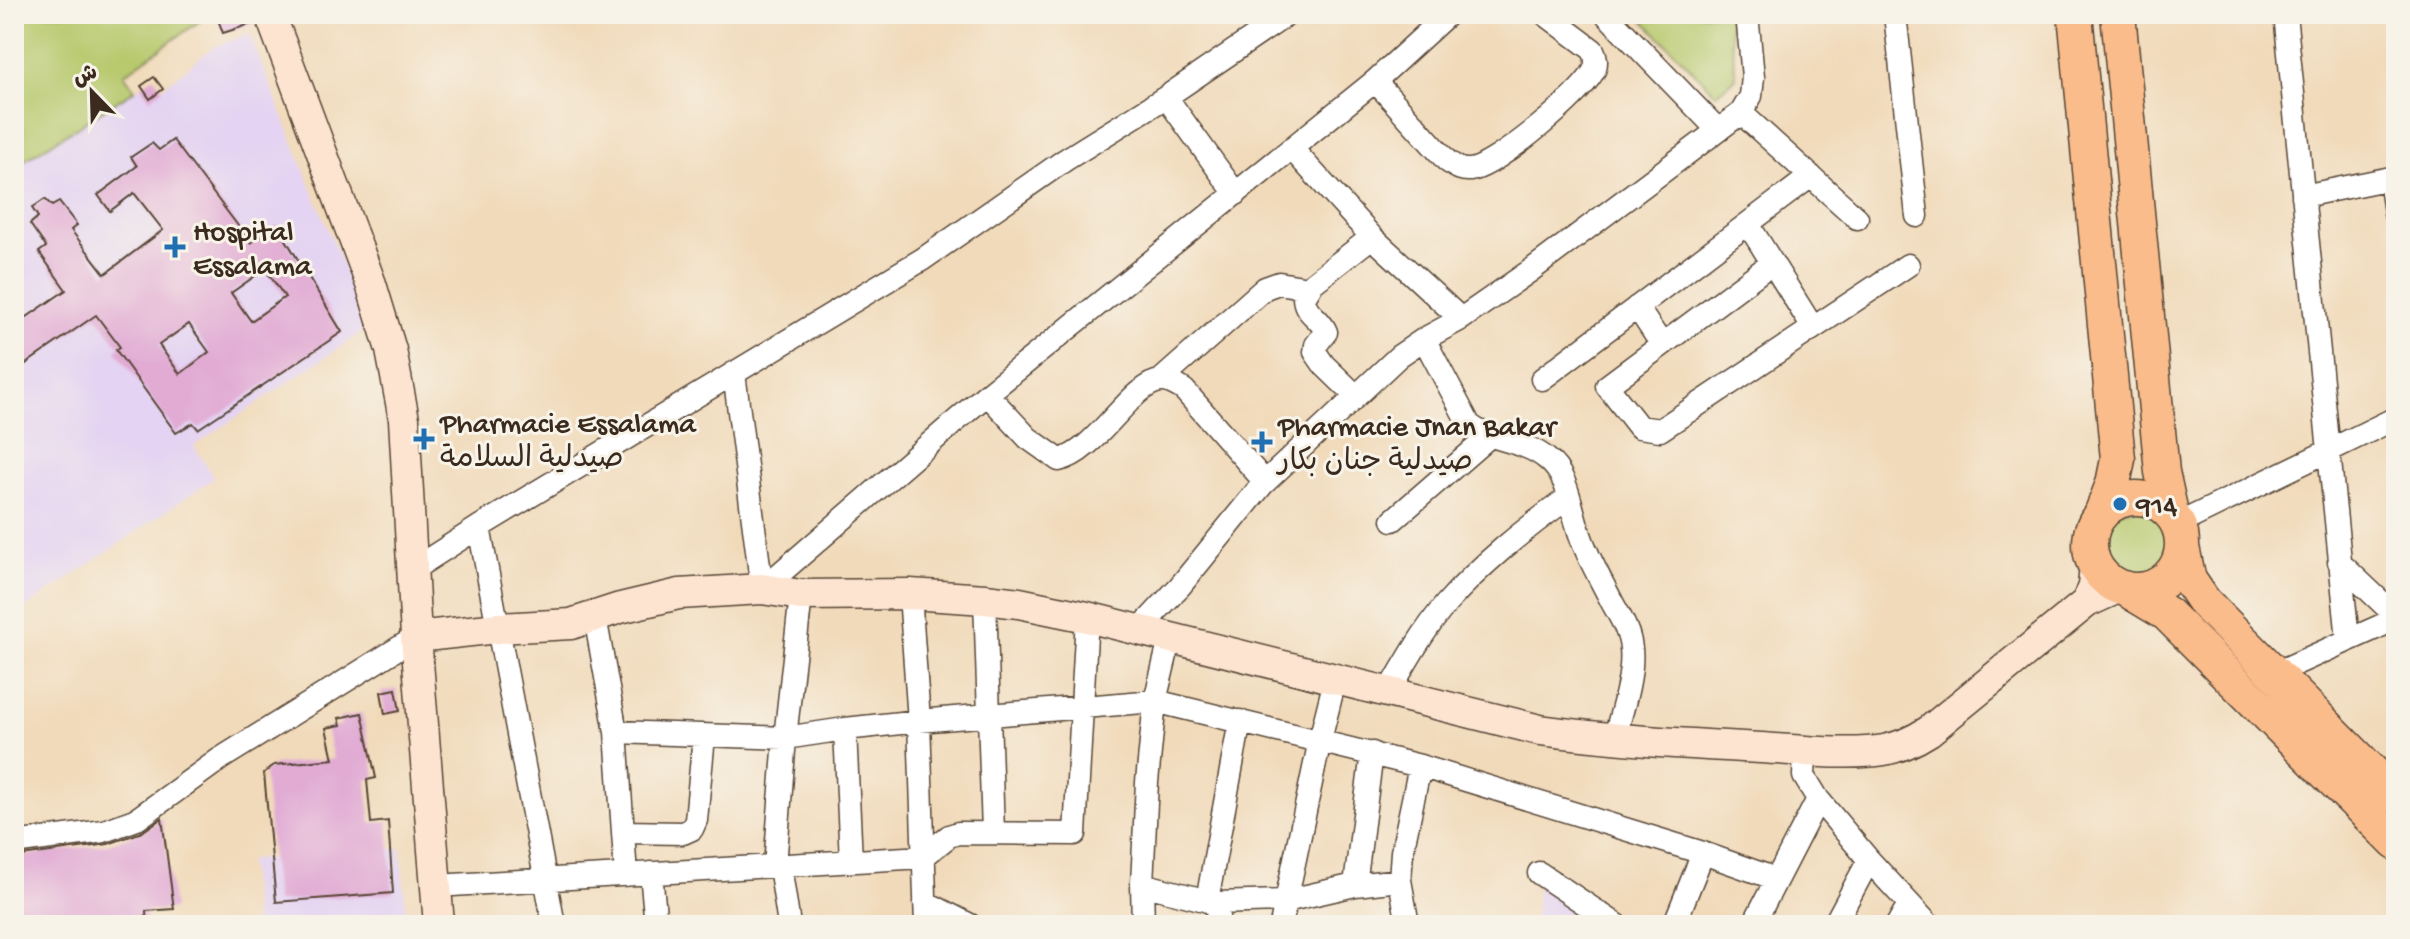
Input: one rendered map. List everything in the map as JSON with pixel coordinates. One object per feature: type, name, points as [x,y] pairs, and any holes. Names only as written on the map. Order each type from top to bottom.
[{"type":"main road","points":[[2075,14],[2118,459],[2113,484],[2091,532],[2091,556],[2113,580],[2167,614],[2396,843]]},
{"type":"main road","points":[[2118,14],[2162,472],[2189,580],[2204,602],[2396,796]]},
{"type":"main road","points":[[2102,512],[2115,502],[2144,498],[2159,503],[2177,528],[2179,560],[2162,581],[2150,587],[2113,580]]},
{"type":"street","points":[[270,14],[371,284],[391,350],[404,419],[416,637],[439,925]]},
{"type":"street","points":[[412,570],[923,259],[1065,160],[1166,97],[1288,14]]},
{"type":"street","points":[[762,589],[987,394],[1375,81],[1448,14]]},
{"type":"street","points":[[1375,81],[1447,161],[1457,168],[1468,170],[1491,163],[1535,130],[1574,94],[1595,69],[1596,55],[1593,50],[1545,14]]},
{"type":"street","points":[[1606,14],[1718,130]]},
{"type":"street","points":[[1138,631],[1180,586],[1265,482],[1399,356],[1461,319],[1543,262],[1741,113],[1751,96],[1753,77],[1747,14]]},
{"type":"street","points":[[1895,14],[1917,216]]},
{"type":"street","points":[[2285,14],[2348,640]]},
{"type":"street","points":[[1166,97],[1236,194]]},
{"type":"street","points":[[1741,113],[1857,218]]},
{"type":"street","points":[[1292,149],[1372,237],[1461,319]]},
{"type":"street","points":[[1542,379],[1811,176]]},
{"type":"street","points":[[2303,196],[2393,179],[2396,218]]},
{"type":"street","points":[[1748,224],[1813,328]]},
{"type":"street","points":[[1356,396],[1315,352],[1316,345],[1326,332],[1305,306],[1304,298],[1308,288],[1372,237]]},
{"type":"street","points":[[1772,263],[1607,386],[1639,427],[1660,430],[1908,265]]},
{"type":"street","points":[[987,394],[1028,438],[1050,456],[1059,460],[1073,456],[1139,393],[1160,381],[1265,288],[1279,283],[1308,288]]},
{"type":"street","points":[[1637,307],[1662,345]]},
{"type":"street","points":[[1424,339],[1465,419],[1475,429],[1527,446],[1556,467],[1594,568],[1631,644],[1632,661],[1614,740]]},
{"type":"street","points":[[734,373],[762,589]]},
{"type":"street","points":[[1160,381],[1184,390],[1265,482]]},
{"type":"street","points":[[2177,528],[2396,418]]},
{"type":"street","points":[[1393,520],[1491,435]]},
{"type":"street","points":[[1388,693],[1445,605],[1490,559],[1569,497]]},
{"type":"street","points":[[479,527],[554,925]]},
{"type":"street","points":[[2273,674],[2396,618],[2339,562]]},
{"type":"street","points":[[14,843],[104,831],[137,819],[220,759],[416,637],[571,624],[679,594],[762,589],[801,595],[910,594],[1019,603],[1087,617],[1540,730],[1614,740],[1805,751],[1883,750],[1909,744],[2087,602],[2093,586],[2113,580]]},
{"type":"street","points":[[910,594],[919,721],[926,914],[970,925]]},
{"type":"street","points":[[789,925],[778,866],[785,738],[801,595]]},
{"type":"street","points":[[985,599],[993,832]]},
{"type":"street","points":[[595,617],[616,732],[626,875]]},
{"type":"street","points":[[436,886],[923,857],[949,836],[958,833],[1075,834],[1087,617]]},
{"type":"street","points":[[1143,925],[1147,782],[1155,701],[1170,639]]},
{"type":"street","points":[[1281,925],[1335,680]]},
{"type":"street","points":[[616,732],[785,738],[919,721],[1155,701],[1420,766],[1703,853],[1776,879]]},
{"type":"street","points":[[1214,910],[1240,721]]},
{"type":"street","points":[[845,729],[851,861]]},
{"type":"street","points":[[623,832],[683,833],[692,829],[696,820],[704,736]]},
{"type":"street","points":[[1805,751],[1804,776],[1818,799],[1929,925]]},
{"type":"street","points":[[1355,885],[1372,753]]},
{"type":"street","points":[[1408,925],[1400,880],[1402,852],[1420,766]]},
{"type":"street","points":[[1753,925],[1818,799]]},
{"type":"street","points":[[1674,925],[1703,853]]},
{"type":"street","points":[[1834,925],[1869,860]]},
{"type":"street","points":[[651,873],[656,925]]},
{"type":"street","points":[[1539,873],[1617,925]]},
{"type":"street","points":[[1142,884],[1214,910],[1285,901],[1355,885],[1400,880]]},
{"type":"street","points":[[1897,925],[1909,904]]},
{"type":"shaded area","name":"Hospital Essalama","points":[[249,33],[368,328],[194,446],[214,478],[14,616],[14,167],[141,86],[150,98],[212,48]]},
{"type":"shaded area","points":[[401,848],[407,925],[255,925],[249,860]]},
{"type":"shaded area","points":[[1538,883],[1602,925],[1534,925]]},
{"type":"green space","points":[[14,14],[210,14],[124,74],[135,90],[14,167]]},
{"type":"green space","points":[[1637,14],[1728,14],[1736,78],[1716,94]]},
{"type":"green space","points":[[2133,509],[2153,515],[2163,525],[2169,545],[2163,565],[2153,575],[2133,581],[2113,575],[2103,565],[2097,545],[2103,525],[2113,515]]},
{"type":"building","points":[[216,14],[252,14],[254,23],[223,33]]},
{"type":"building","points":[[154,77],[163,89],[150,99],[141,86]]},
{"type":"building","points":[[173,140],[251,243],[277,225],[342,332],[198,429],[193,423],[176,433],[116,350],[120,347],[96,315],[14,372],[14,326],[66,290],[39,252],[46,247],[30,224],[38,217],[32,208],[45,199],[52,206],[59,202],[77,225],[71,230],[105,274],[163,230],[134,193],[110,211],[98,195],[137,166],[131,157],[152,143],[159,150]],"holes":[[[265,269],[285,297],[251,321],[231,293]],[[189,324],[209,352],[180,374],[159,345]]]},
{"type":"building","points":[[396,689],[400,711],[385,714],[381,692]]},
{"type":"building","points":[[362,713],[376,778],[367,780],[371,823],[388,821],[393,893],[276,902],[264,773],[274,765],[333,759],[326,728],[341,725],[339,718]]},
{"type":"building","points":[[162,818],[174,909],[146,911],[147,925],[14,925],[18,907],[14,857],[108,844],[142,832]]},
{"type":"place","name":"Hospital Essalama","points":[[175,247]]},
{"type":"place","name":"Pharmacie Essalama صيدلية السلامة","points":[[424,439]]},
{"type":"place","name":"Pharmacie Jnan Bakar صيدلية جنان بكار","points":[[1262,442]]},
{"type":"place","name":"914","points":[[2120,504]]}]
